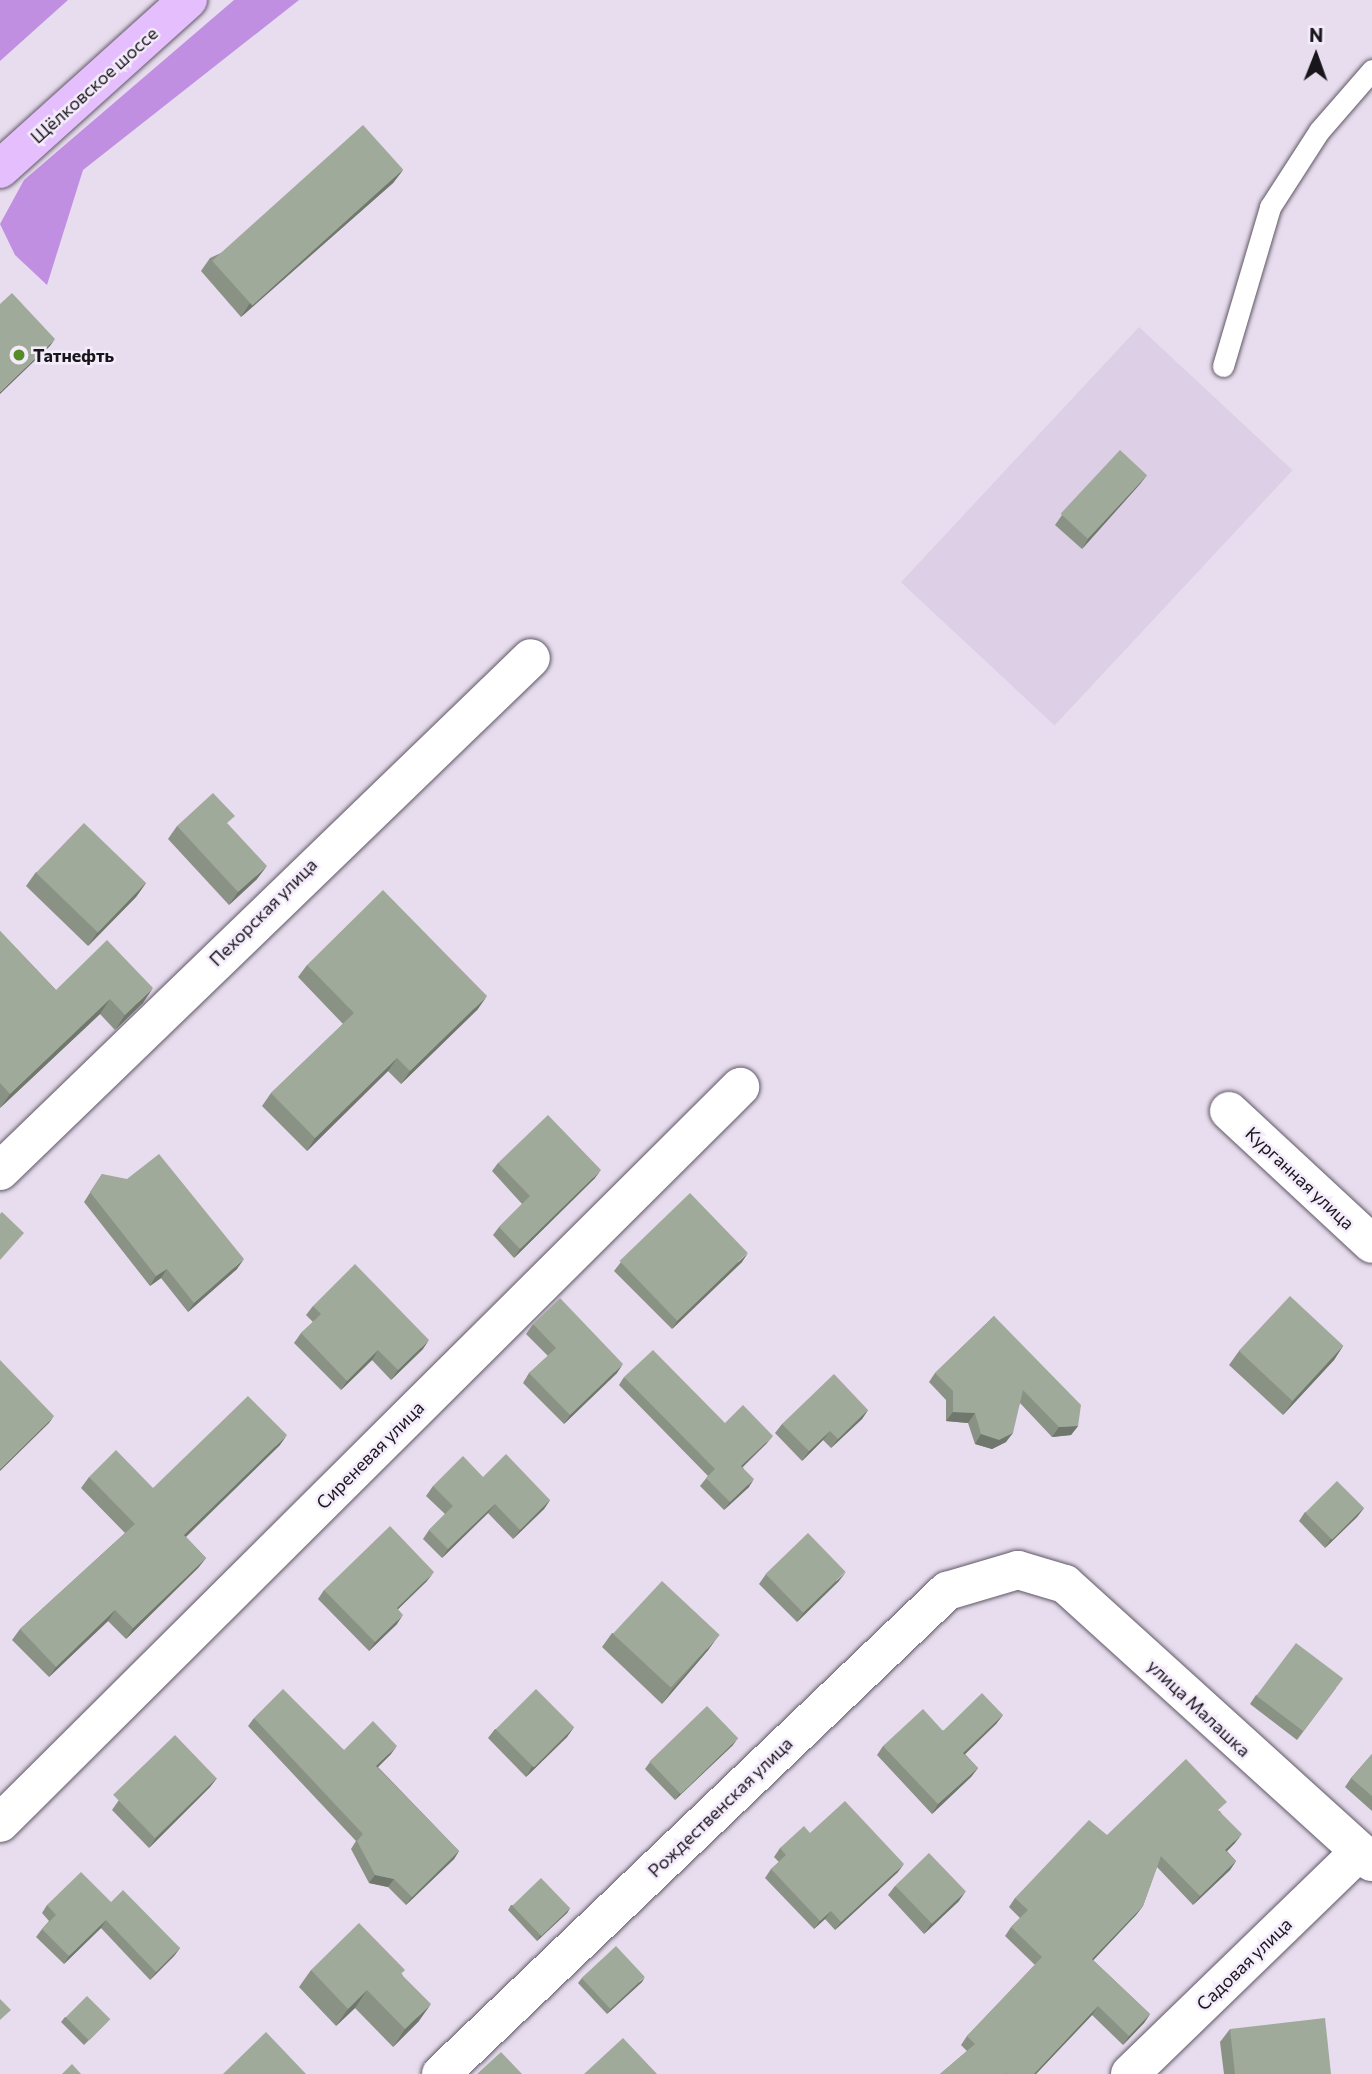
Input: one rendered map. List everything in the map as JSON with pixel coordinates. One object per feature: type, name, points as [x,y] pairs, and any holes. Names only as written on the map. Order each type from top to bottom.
[{"type":"main road","name":"Щёлковское шоссе","points":[[0,169],[188,0]]},
{"type":"street","name":"Пехорская улица","points":[[0,1171],[531,658]]},
{"type":"street","name":"Сиреневая улица","points":[[0,1823],[740,1087]]},
{"type":"street","name":"Курганная улица","points":[[1229,1111],[1372,1244]]},
{"type":"street","name":"улица Малашка","points":[[1018,1570],[1065,1584],[1365,1858]]},
{"type":"street","name":"Рождественская улица","points":[[441,2074],[947,1591],[1018,1570]]},
{"type":"street","name":"Садовая улица","points":[[1135,2072],[1365,1858]]},
{"type":"lane","points":[[1223,366],[1270,207],[1319,131],[1372,71]]},
{"type":"shaded area","points":[[0,0],[68,0],[0,61]]},
{"type":"shaded area","points":[[234,0],[299,0],[83,170],[47,285],[15,255],[0,224],[24,180]]},
{"type":"shaded area","points":[[1139,327],[1293,470],[1055,725],[901,582]]},
{"type":"building","points":[[363,125],[403,170],[252,305],[212,261]]},
{"type":"building","points":[[12,293],[55,339],[0,392],[0,304]]},
{"type":"building","points":[[1120,450],[1147,475],[1088,539],[1061,514]]},
{"type":"building","points":[[213,793],[235,816],[227,823],[267,866],[238,892],[177,826]]},
{"type":"building","points":[[84,823],[146,883],[98,932],[36,873]]},
{"type":"building","points":[[383,890],[487,996],[410,1071],[397,1058],[315,1138],[271,1093],[354,1013],[307,965]]},
{"type":"building","points":[[0,931],[56,990],[107,940],[153,988],[125,1015],[110,999],[10,1094],[0,1083]]},
{"type":"building","points":[[548,1115],[601,1170],[520,1249],[499,1227],[530,1196],[498,1163]]},
{"type":"building","points":[[159,1154],[244,1259],[194,1303],[167,1269],[156,1276],[90,1192],[102,1174],[127,1179]]},
{"type":"building","points":[[690,1193],[748,1253],[677,1321],[620,1261]]},
{"type":"building","points":[[2,1212],[24,1233],[0,1260],[0,1214]]},
{"type":"building","points":[[355,1264],[429,1340],[398,1370],[378,1350],[347,1381],[301,1333],[321,1314],[313,1306]]},
{"type":"building","points":[[1290,1296],[1343,1346],[1292,1401],[1239,1351]]},
{"type":"building","points":[[560,1298],[623,1364],[570,1415],[529,1373],[556,1348],[533,1324]]},
{"type":"building","points":[[994,1316],[1081,1405],[1078,1426],[1059,1427],[1023,1390],[1013,1433],[999,1440],[981,1434],[975,1413],[953,1412],[953,1391],[935,1373]]},
{"type":"building","points":[[653,1350],[725,1423],[743,1405],[773,1436],[741,1466],[754,1479],[730,1502],[706,1478],[715,1469],[624,1377]]},
{"type":"building","points":[[0,1360],[54,1416],[0,1469]]},
{"type":"building","points":[[834,1374],[868,1410],[838,1439],[830,1431],[809,1451],[782,1424]]},
{"type":"building","points":[[248,1396],[287,1435],[184,1535],[206,1558],[133,1628],[115,1610],[56,1667],[20,1629],[135,1524],[89,1477],[116,1450],[153,1488]]},
{"type":"building","points":[[506,1454],[550,1500],[520,1530],[495,1504],[448,1549],[429,1530],[453,1506],[433,1486],[463,1456],[483,1477]]},
{"type":"building","points":[[1337,1481],[1364,1508],[1332,1540],[1305,1513]]},
{"type":"building","points":[[390,1526],[434,1572],[397,1608],[403,1615],[375,1642],[324,1590]]},
{"type":"building","points":[[808,1533],[846,1572],[803,1613],[766,1574]]},
{"type":"building","points":[[662,1581],[720,1635],[671,1688],[613,1634]]},
{"type":"building","points":[[1296,1643],[1343,1679],[1303,1731],[1256,1696]]},
{"type":"building","points":[[283,1689],[344,1750],[373,1721],[397,1746],[376,1766],[459,1851],[412,1897],[394,1879],[375,1875],[357,1841],[363,1834],[254,1718]]},
{"type":"building","points":[[536,1689],[574,1727],[534,1767],[496,1729]]},
{"type":"building","points":[[982,1693],[1003,1715],[963,1753],[978,1768],[938,1804],[883,1746],[923,1709],[943,1731]]},
{"type":"building","points":[[707,1706],[738,1738],[681,1794],[649,1762]]},
{"type":"building","points":[[175,1735],[217,1778],[155,1838],[113,1795]]},
{"type":"building","points":[[1372,1754],[1372,1796],[1351,1778]]},
{"type":"building","points":[[1186,1759],[1227,1802],[1218,1810],[1242,1834],[1225,1850],[1236,1861],[1200,1896],[1161,1856],[1143,1906],[1092,1959],[1150,2014],[1129,2036],[1098,2006],[1034,2074],[940,2074],[975,2044],[967,2036],[1042,1957],[1011,1927],[1028,1910],[1015,1898],[1089,1820],[1107,1835]]},
{"type":"building","points":[[845,1801],[904,1864],[841,1922],[831,1911],[820,1921],[771,1869],[786,1855],[780,1848],[804,1826],[810,1833]]},
{"type":"building","points":[[929,1853],[966,1891],[932,1924],[895,1886]]},
{"type":"building","points":[[81,1872],[111,1902],[123,1890],[180,1948],[156,1972],[106,1920],[69,1956],[42,1929],[56,1915],[47,1905]]},
{"type":"building","points":[[541,1878],[570,1908],[541,1936],[512,1906]]},
{"type":"building","points":[[359,1923],[405,1970],[401,1974],[431,2004],[405,2029],[367,1990],[348,2009],[311,1970]]},
{"type":"building","points":[[616,1946],[645,1977],[610,2009],[582,1978]]},
{"type":"building","points":[[87,1996],[110,2019],[89,2041],[66,2017]]},
{"type":"building","points":[[0,1999],[11,2010],[0,2020]]},
{"type":"building","points":[[1325,2018],[1331,2074],[1235,2074],[1230,2029]]},
{"type":"building","points":[[266,2032],[306,2074],[223,2074]]},
{"type":"building","points":[[623,2038],[657,2074],[584,2074]]},
{"type":"building","points":[[501,2052],[522,2074],[477,2074]]},
{"type":"building","points":[[72,2064],[81,2074],[62,2074]]},
{"type":"place","name":"Татнефть","points":[[19,355]]}]
